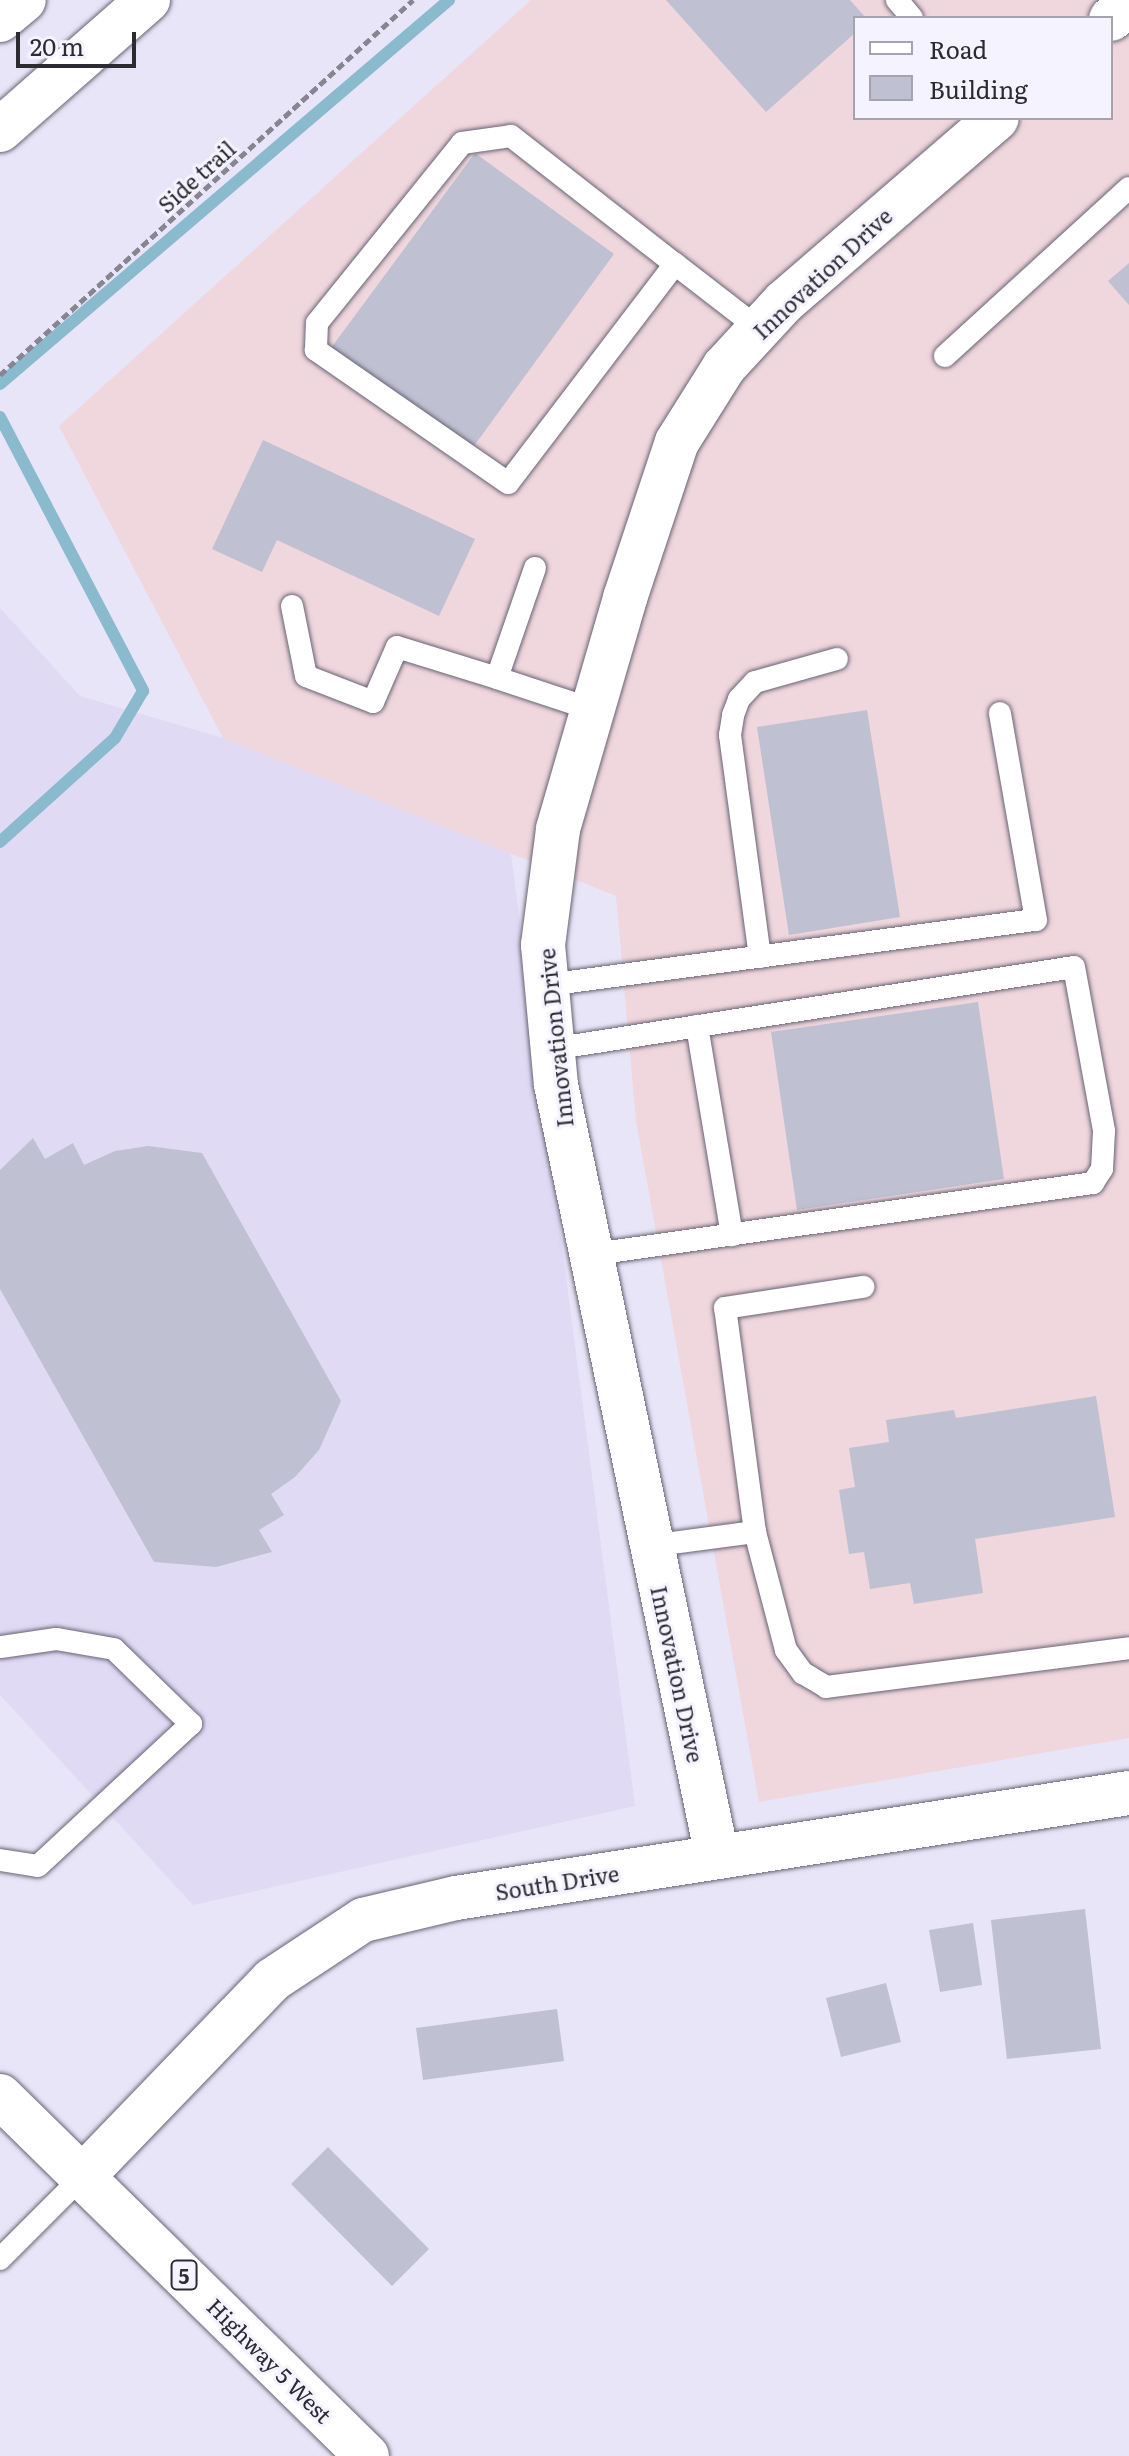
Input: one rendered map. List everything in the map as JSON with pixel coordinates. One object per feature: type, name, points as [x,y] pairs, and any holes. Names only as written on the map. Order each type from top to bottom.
[{"type":"main road","points":[[0,20],[24,0]]},
{"type":"main road","points":[[0,130],[148,0]]},
{"type":"main road","name":"Innovation Drive","points":[[717,1856],[588,1255],[552,1049],[543,945],[558,829],[677,442],[724,367],[759,329],[994,120]]},
{"type":"main road","name":"South Drive","points":[[84,2175],[272,1980],[363,1920],[456,1898],[1129,1793]]},
{"type":"main road","name":"Highway 5 West","points":[[0,2096],[84,2175],[367,2456]]},
{"type":"lane","points":[[897,0],[910,16]]},
{"type":"lane","points":[[675,264],[508,483],[316,350],[317,323],[462,143],[511,136],[759,329]]},
{"type":"lane","points":[[945,356],[1129,188]]},
{"type":"lane","points":[[497,678],[535,568]]},
{"type":"lane","points":[[292,606],[306,676],[373,702],[397,647],[594,710]]},
{"type":"lane","points":[[760,957],[730,735],[733,715],[739,699],[755,682],[837,659]]},
{"type":"lane","points":[[547,985],[1036,920],[1000,713]]},
{"type":"lane","points":[[552,1049],[1074,967],[1104,1131],[1102,1169],[1093,1183],[588,1255]]},
{"type":"lane","points":[[697,1026],[732,1235]]},
{"type":"lane","points":[[863,1287],[725,1308],[755,1532],[786,1650],[803,1673],[826,1687],[1129,1648]]},
{"type":"lane","points":[[650,1546],[755,1532]]},
{"type":"lane","points":[[0,1647],[56,1639],[114,1649],[191,1724],[38,1866],[0,1860]]},
{"type":"lane","points":[[0,2259],[84,2175]]},
{"type":"path","name":"Side trail","points":[[0,375],[413,0]]},
{"type":"shaded area","points":[[531,0],[1129,0],[1129,1738],[759,1802],[636,1121],[616,896],[223,738],[59,426]]},
{"type":"shaded area","points":[[0,608],[80,696],[223,738],[511,854],[635,1806],[193,1905],[0,1695]]},
{"type":"building","points":[[666,0],[850,0],[864,16],[853,16],[853,35],[766,112]]},
{"type":"building","points":[[475,153],[614,254],[471,450],[331,348]]},
{"type":"building","points":[[1129,263],[1129,305],[1108,281]]},
{"type":"building","points":[[263,440],[475,539],[439,616],[277,540],[262,572],[212,549]]},
{"type":"building","points":[[867,710],[900,917],[789,935],[757,727]]},
{"type":"building","points":[[978,1002],[1004,1179],[797,1210],[771,1032]]},
{"type":"building","points":[[33,1138],[45,1159],[73,1143],[84,1165],[115,1151],[148,1146],[202,1153],[341,1401],[319,1450],[295,1477],[271,1494],[284,1515],[259,1530],[272,1552],[216,1567],[154,1562],[0,1289],[0,1170]]},
{"type":"building","points":[[1096,1396],[1115,1517],[975,1539],[983,1593],[914,1604],[910,1583],[870,1589],[864,1552],[849,1554],[839,1490],[855,1487],[849,1448],[889,1442],[886,1420],[954,1410],[956,1418]]},
{"type":"building","points":[[1085,1909],[1101,2049],[1007,2059],[991,1920]]},
{"type":"building","points":[[973,1923],[982,1985],[940,1992],[929,1930]]},
{"type":"building","points":[[886,1983],[901,2042],[841,2057],[826,1998]]},
{"type":"building","points":[[557,2009],[564,2061],[423,2080],[416,2028]]},
{"type":"building","points":[[328,2147],[429,2249],[392,2286],[291,2184]]},
{"type":"waterway","points":[[0,384],[449,0]]},
{"type":"waterway","points":[[0,417],[143,691],[115,738],[0,842]]}]
